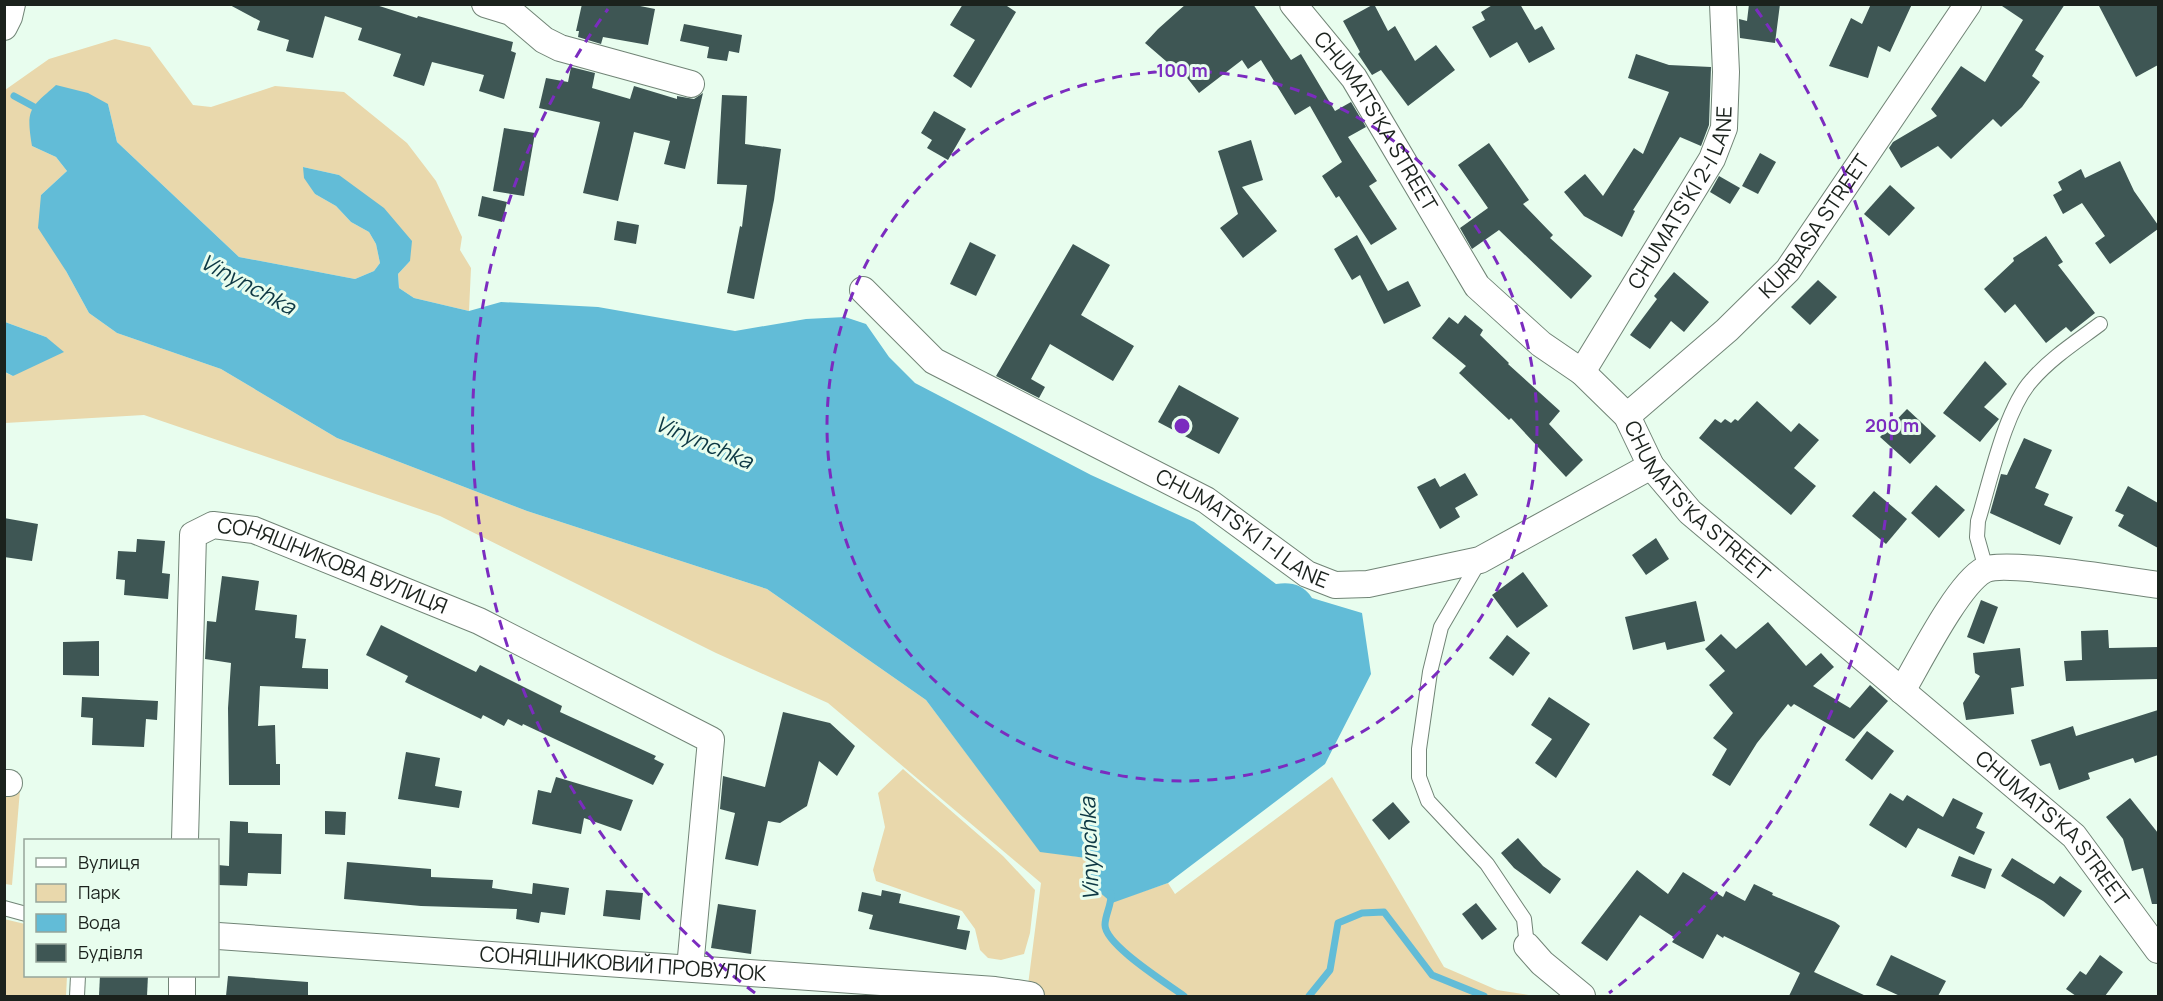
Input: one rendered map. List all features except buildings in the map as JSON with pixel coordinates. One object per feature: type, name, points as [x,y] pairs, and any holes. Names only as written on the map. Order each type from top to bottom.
[{"type":"street","points":[[4,27],[12,4]]},
{"type":"street","points":[[485,4],[511,12],[544,40],[560,48],[691,84]]},
{"type":"street","name":"CHUMATS'KA STREET","points":[[1293,4],[1354,78],[1477,286],[1541,344],[1582,372],[1627,416],[1651,466],[1690,512],[2074,836],[2158,950]]},
{"type":"street","name":"CHUMATS'KI 2-I LANE","points":[[1582,372],[1712,159],[1724,128],[1726,72],[1723,4]]},
{"type":"street","name":"KURBASA STREET","points":[[1627,416],[1727,330],[1788,270],[1968,4]]},
{"type":"street","name":"CHUMATS'KI 1-I LANE","points":[[862,290],[934,361],[1206,500],[1307,574],[1335,585],[1368,584],[1480,560],[1651,466]]},
{"type":"street","name":"СОНЯШНИКОВА ВУЛИЦЯ","points":[[185,839],[193,535],[213,525],[254,530],[479,621],[711,740],[690,969]]},
{"type":"street","points":[[1902,691],[1963,588],[1986,569],[2015,566],[2158,585]]},
{"type":"street","name":"СОНЯШНИКОВИЙ ПРОВУЛОК","points":[[219,936],[995,990],[1031,996]]},
{"type":"street","points":[[1527,946],[1542,963],[1582,996]]},
{"type":"street","points":[[182,977],[182,996]]},
{"type":"lane","points":[[1986,569],[1977,537],[1978,521],[2006,429],[2019,397],[2031,380],[2057,356],[2100,324]]},
{"type":"lane","points":[[1480,560],[1441,627],[1430,672],[1419,749],[1419,777],[1428,801],[1487,864],[1524,919],[1527,946]]},
{"type":"lane","points":[[4,908],[24,913]]},
{"type":"lane","points":[[77,996],[78,977]]},
{"type":"green space","points":[[115,39],[150,47],[193,105],[211,107],[275,86],[344,92],[407,143],[436,181],[462,237],[460,250],[471,268],[469,311],[414,298],[399,288],[398,274],[410,261],[339,175],[303,167],[315,194],[336,206],[351,222],[369,232],[376,244],[380,263],[374,271],[355,279],[239,257],[117,142],[108,104],[32,146],[56,157],[67,171],[41,195],[66,271],[89,313],[117,333],[221,369],[337,438],[527,511],[767,589],[926,700],[1040,851],[1086,858],[1090,884],[1112,902],[1168,883],[1175,894],[1332,777],[1444,967],[1497,990],[1535,996],[1184,996],[1180,994],[1180,996],[1036,996],[1028,985],[1041,883],[828,703],[716,653],[440,516],[144,415],[5,423],[4,372],[13,376],[46,337],[5,322],[5,90],[49,59]]},
{"type":"green space","points":[[903,769],[1003,856],[1035,890],[1030,933],[1024,954],[1001,960],[988,958],[980,950],[975,929],[962,911],[876,881],[873,870],[885,827],[878,793]]},
{"type":"green space","points":[[4,789],[20,790],[12,885],[5,884]]},
{"type":"green space","points":[[4,919],[24,924],[24,977],[67,977],[66,996],[5,996]]},
{"type":"water","points":[[56,85],[88,93],[108,104],[117,142],[239,257],[355,279],[374,271],[380,263],[376,244],[369,232],[351,222],[336,206],[315,194],[304,178],[303,167],[339,175],[384,208],[412,241],[410,261],[398,274],[399,288],[414,298],[469,311],[501,302],[598,307],[735,331],[806,319],[845,317],[866,324],[889,357],[915,383],[1091,475],[1194,522],[1276,584],[1296,585],[1312,598],[1362,613],[1371,674],[1325,764],[1168,883],[1112,903],[1090,884],[1086,858],[1040,852],[926,700],[767,589],[527,511],[337,438],[221,369],[117,333],[89,313],[66,271],[38,228],[41,195],[67,171],[56,157],[32,146],[29,124],[35,105]]},
{"type":"water","points":[[5,322],[46,337],[64,352],[13,376],[5,372]]},
{"type":"waterway","name":"Vinynchka","points":[[14,96],[38,109]]},
{"type":"waterway","name":"Vinynchka","points":[[1111,893],[1105,925],[1115,943],[1152,974],[1184,996]]},
{"type":"waterway","name":"Vinynchka","points":[[1309,996],[1330,970],[1338,923],[1362,913],[1384,912],[1432,975],[1484,996]]}]
